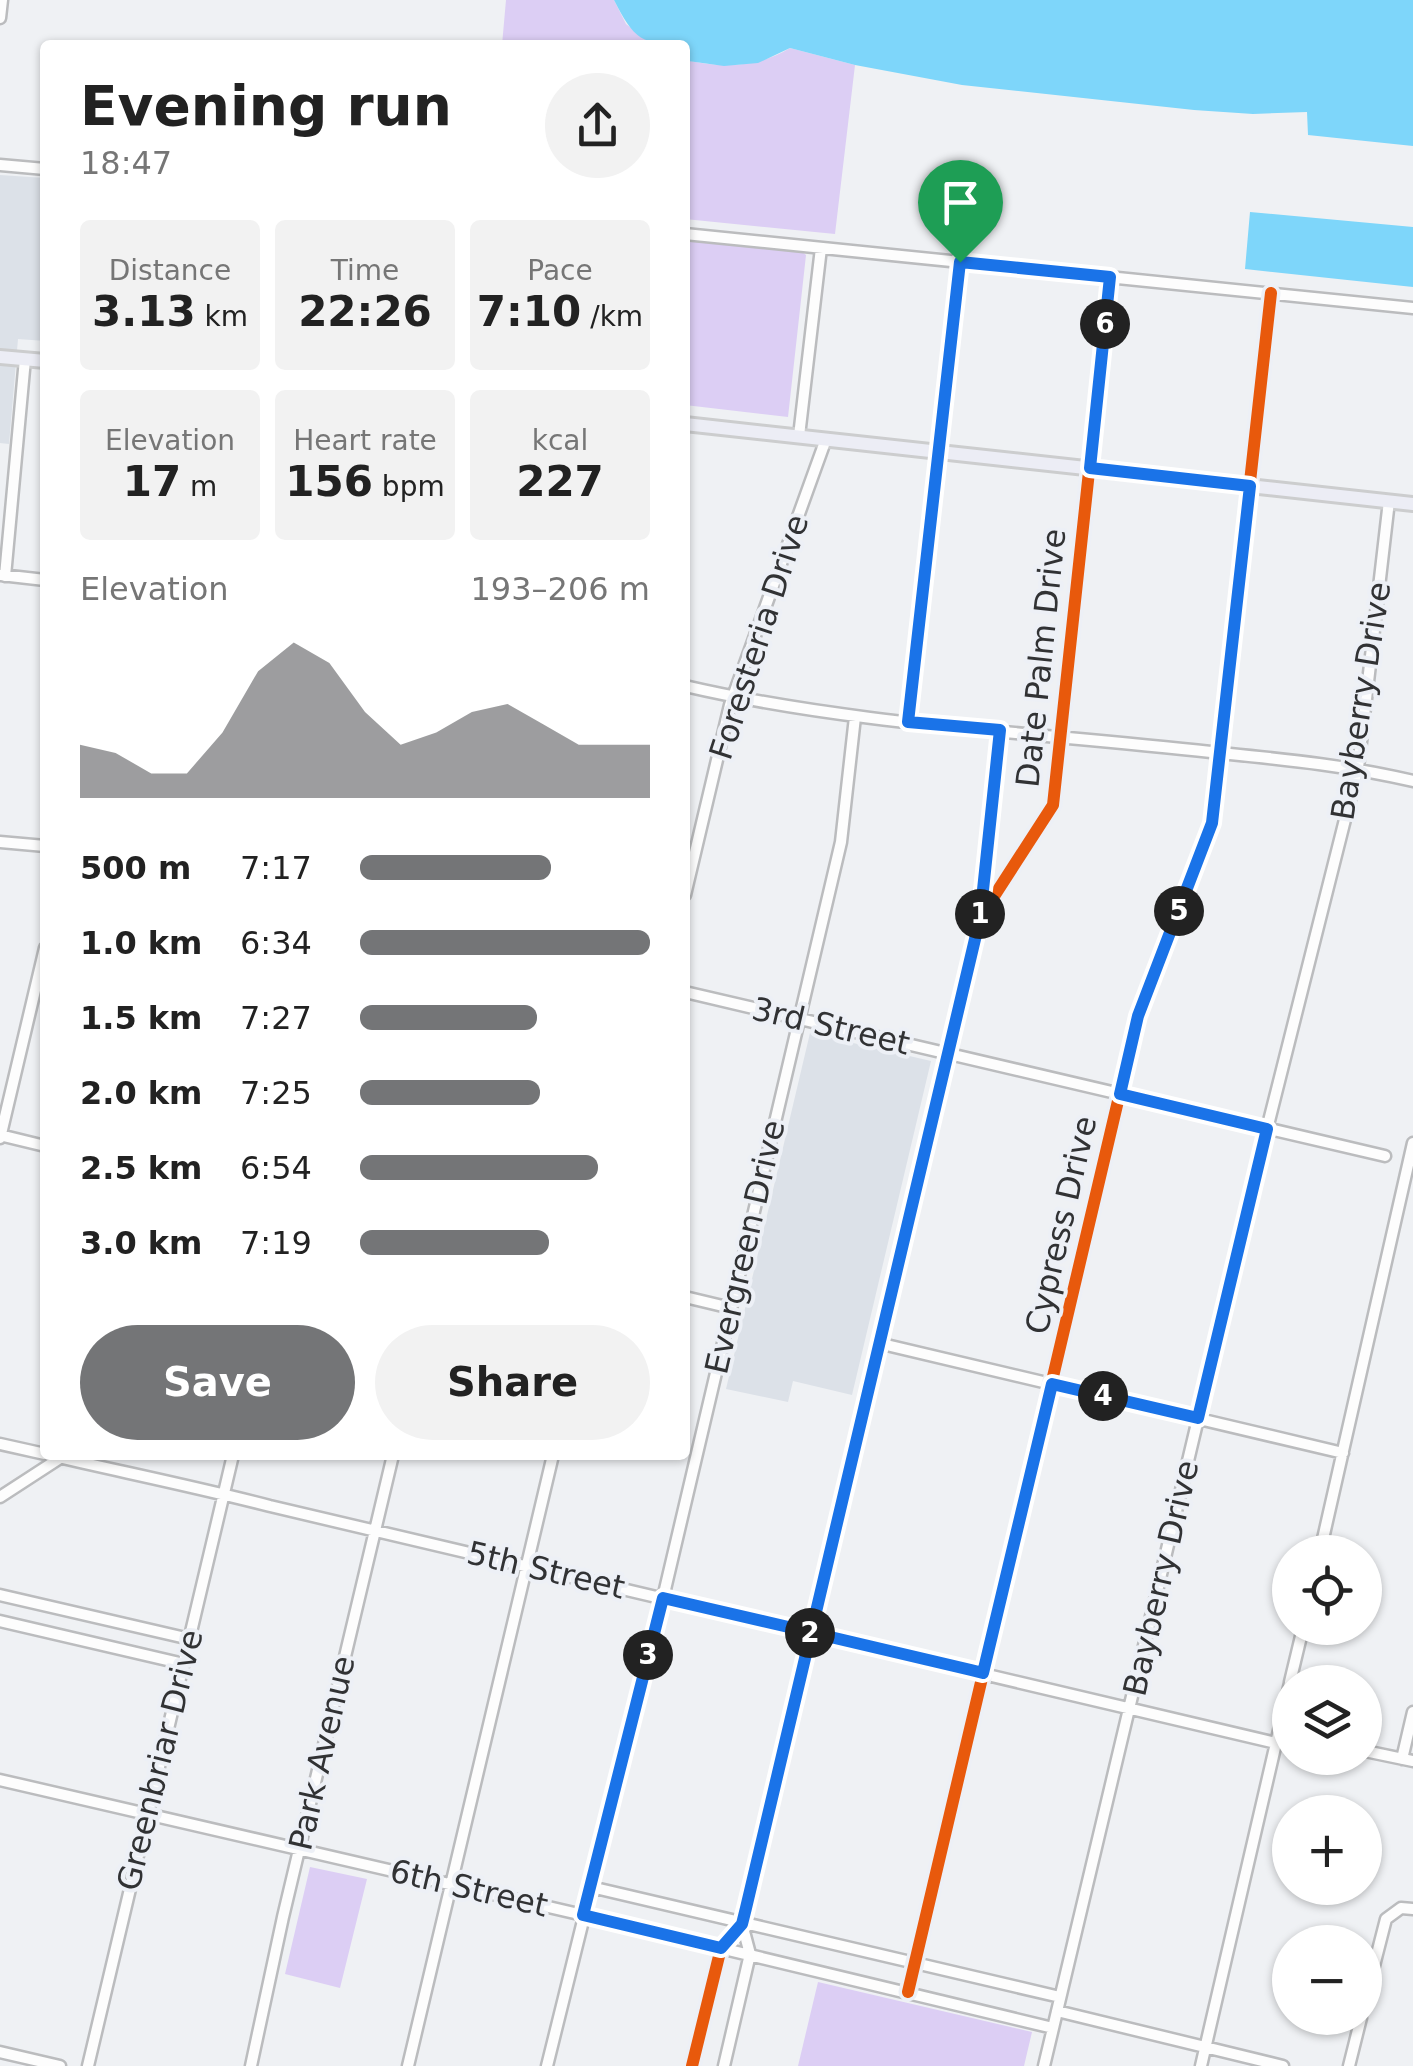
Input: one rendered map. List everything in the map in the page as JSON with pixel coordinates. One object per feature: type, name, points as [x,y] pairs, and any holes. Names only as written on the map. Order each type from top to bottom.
[{"type":"main road","points":[[0,357],[40,361]]},
{"type":"main road","points":[[690,425],[1413,504]]},
{"type":"street","points":[[0,18],[2,0]]},
{"type":"street","points":[[0,165],[40,169]]},
{"type":"street","points":[[690,235],[1413,308]]},
{"type":"street","points":[[799,436],[821,248]]},
{"type":"street","points":[[908,722],[960,262]]},
{"type":"street","name":"Date Palm Drive","points":[[980,918],[1053,805],[1110,277]]},
{"type":"street","name":"Cypress Drive","points":[[908,1992],[1138,1016],[1212,823],[1270,293]]},
{"type":"street","points":[[24,359],[2,576],[40,580]]},
{"type":"street","name":"Foresteria Drive","points":[[690,874],[733,697],[826,440]]},
{"type":"street","name":"Bayberry Drive","points":[[1044,2066],[1267,1129],[1358,768],[1389,501]]},
{"type":"street","points":[[690,687],[855,717],[1358,768],[1413,782]]},
{"type":"street","name":"Evergreen Drive","points":[[548,2066],[841,842],[855,717]]},
{"type":"street","name":"Date Palm Drive","points":[[724,2066],[750,1954],[742,1924],[980,918],[1000,730]]},
{"type":"street","points":[[0,842],[40,846]]},
{"type":"street","points":[[40,969],[0,1136],[40,1145]]},
{"type":"street","name":"3rd Street","points":[[690,993],[1386,1156]]},
{"type":"street","points":[[1324,1535],[1413,1142]]},
{"type":"street","points":[[690,1298],[731,1308]]},
{"type":"street","points":[[878,1343],[1343,1452]]},
{"type":"street","name":"5th Street","points":[[0,1444],[40,1453]]},
{"type":"street","points":[[0,1497],[46,1460]]},
{"type":"street","name":"5th Street","points":[[79,1460],[1130,1708],[1272,1734]]},
{"type":"street","name":"Greenbriar Drive","points":[[88,2066],[232,1460]]},
{"type":"street","name":"Park Avenue","points":[[248,2066],[392,1460]]},
{"type":"street","points":[[408,2066],[552,1460]]},
{"type":"street","points":[[0,1594],[190,1640]]},
{"type":"street","points":[[0,1621],[184,1664]]},
{"type":"street","points":[[1382,1754],[1408,1760],[1413,1712]]},
{"type":"street","points":[[1201,2066],[1272,1775]]},
{"type":"street","name":"6th Street","points":[[0,1781],[1053,2028]]},
{"type":"street","name":"6th Street","points":[[591,1888],[1060,1998]]},
{"type":"street","points":[[1382,1933],[1394,1910],[1413,1909]]},
{"type":"street","name":"Date Palm Drive","points":[[692,2066],[721,1948],[742,1924]]},
{"type":"street","points":[[1057,2011],[1283,2066]]},
{"type":"street","points":[[1349,2066],[1357,2035]]},
{"type":"street","points":[[0,2052],[60,2066]]},
{"type":"shaded area","points":[[506,0],[614,0],[626,24],[647,40],[502,40]]},
{"type":"shaded area","points":[[790,48],[855,65],[835,234],[690,220],[690,61],[739,64],[778,55]]},
{"type":"shaded area","points":[[0,175],[40,178],[40,341],[18,339],[9,444],[0,443]]},
{"type":"shaded area","points":[[690,240],[801,251],[806,255],[788,417],[690,406]]},
{"type":"shaded area","points":[[810,1033],[931,1061],[852,1395],[793,1381],[788,1402],[726,1389]]},
{"type":"shaded area","points":[[310,1867],[367,1879],[340,1988],[285,1974]]},
{"type":"shaded area","points":[[818,1982],[1032,2032],[1024,2066],[798,2066]]},
{"type":"water","points":[[614,0],[1413,0],[1413,146],[1308,135],[1307,112],[1194,110],[962,85],[790,48],[758,63],[724,66],[690,61],[690,40],[646,40],[627,23]]},
{"type":"water","points":[[1250,212],[1413,227],[1413,287],[1245,269]]},
{"type":"cycle path","points":[[692,2066],[721,1948],[742,1924],[980,918],[1053,805],[1110,277]]},
{"type":"cycle path","points":[[908,1992],[1138,1016],[1212,823],[1271,293]]},
{"type":"route","points":[[960,262],[908,722],[1000,730],[980,918],[878,1343],[810,1632],[742,1924],[721,1948],[583,1915],[663,1598],[810,1632],[983,1673],[1052,1384],[1198,1418],[1267,1129],[1120,1094],[1138,1016],[1212,823],[1250,486],[1090,468],[1110,277],[960,262]]}]
